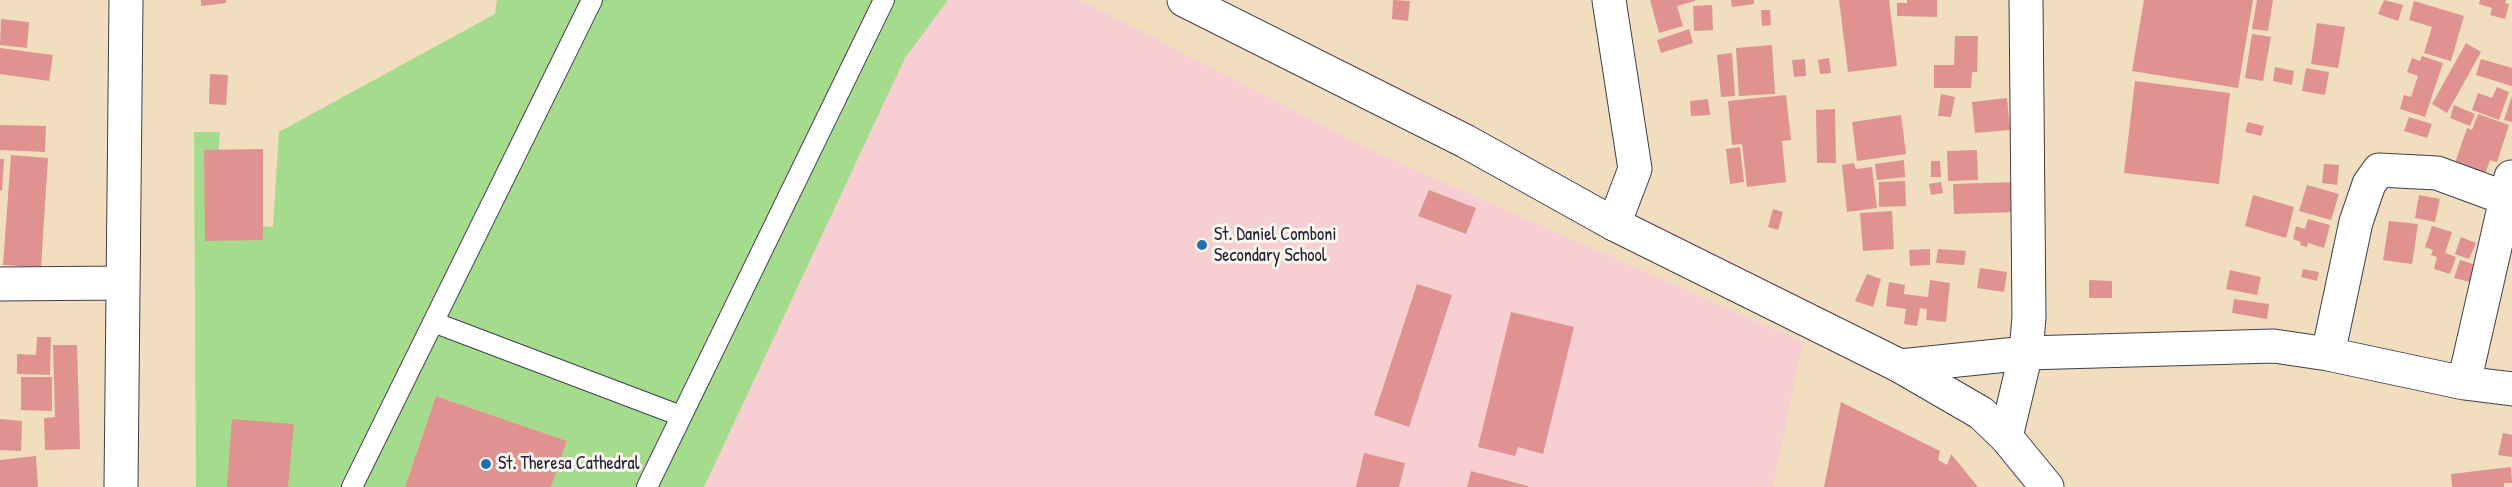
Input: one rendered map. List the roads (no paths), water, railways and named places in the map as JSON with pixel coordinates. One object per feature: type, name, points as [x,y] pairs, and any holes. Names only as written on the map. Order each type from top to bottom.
[{"type":"street","points":[[121,487],[126,0]]},
{"type":"street","points":[[1184,0],[1464,141],[1614,224],[1900,366],[1981,413],[2006,437],[2047,487]]},
{"type":"street","points":[[1609,0],[1635,169],[1614,224]]},
{"type":"street","points":[[2006,437],[2026,352],[2029,317],[2026,0]]},
{"type":"street","points":[[2328,354],[2356,222],[2369,184],[2379,170],[2437,173],[2510,186],[2464,383]]},
{"type":"street","points":[[0,284],[122,283]]},
{"type":"street","points":[[1900,366],[2026,352],[2274,346],[2328,354],[2464,383],[2512,389]]},
{"type":"lane","points":[[352,487],[592,0]]},
{"type":"lane","points":[[647,487],[884,0]]},
{"type":"lane","points":[[433,322],[681,416]]},
{"type":"place","name":"St. Daniel Comboni Secondary School","points":[[1202,245]]},
{"type":"place","name":"St. Theresa Cathedral","points":[[486,464]]}]
